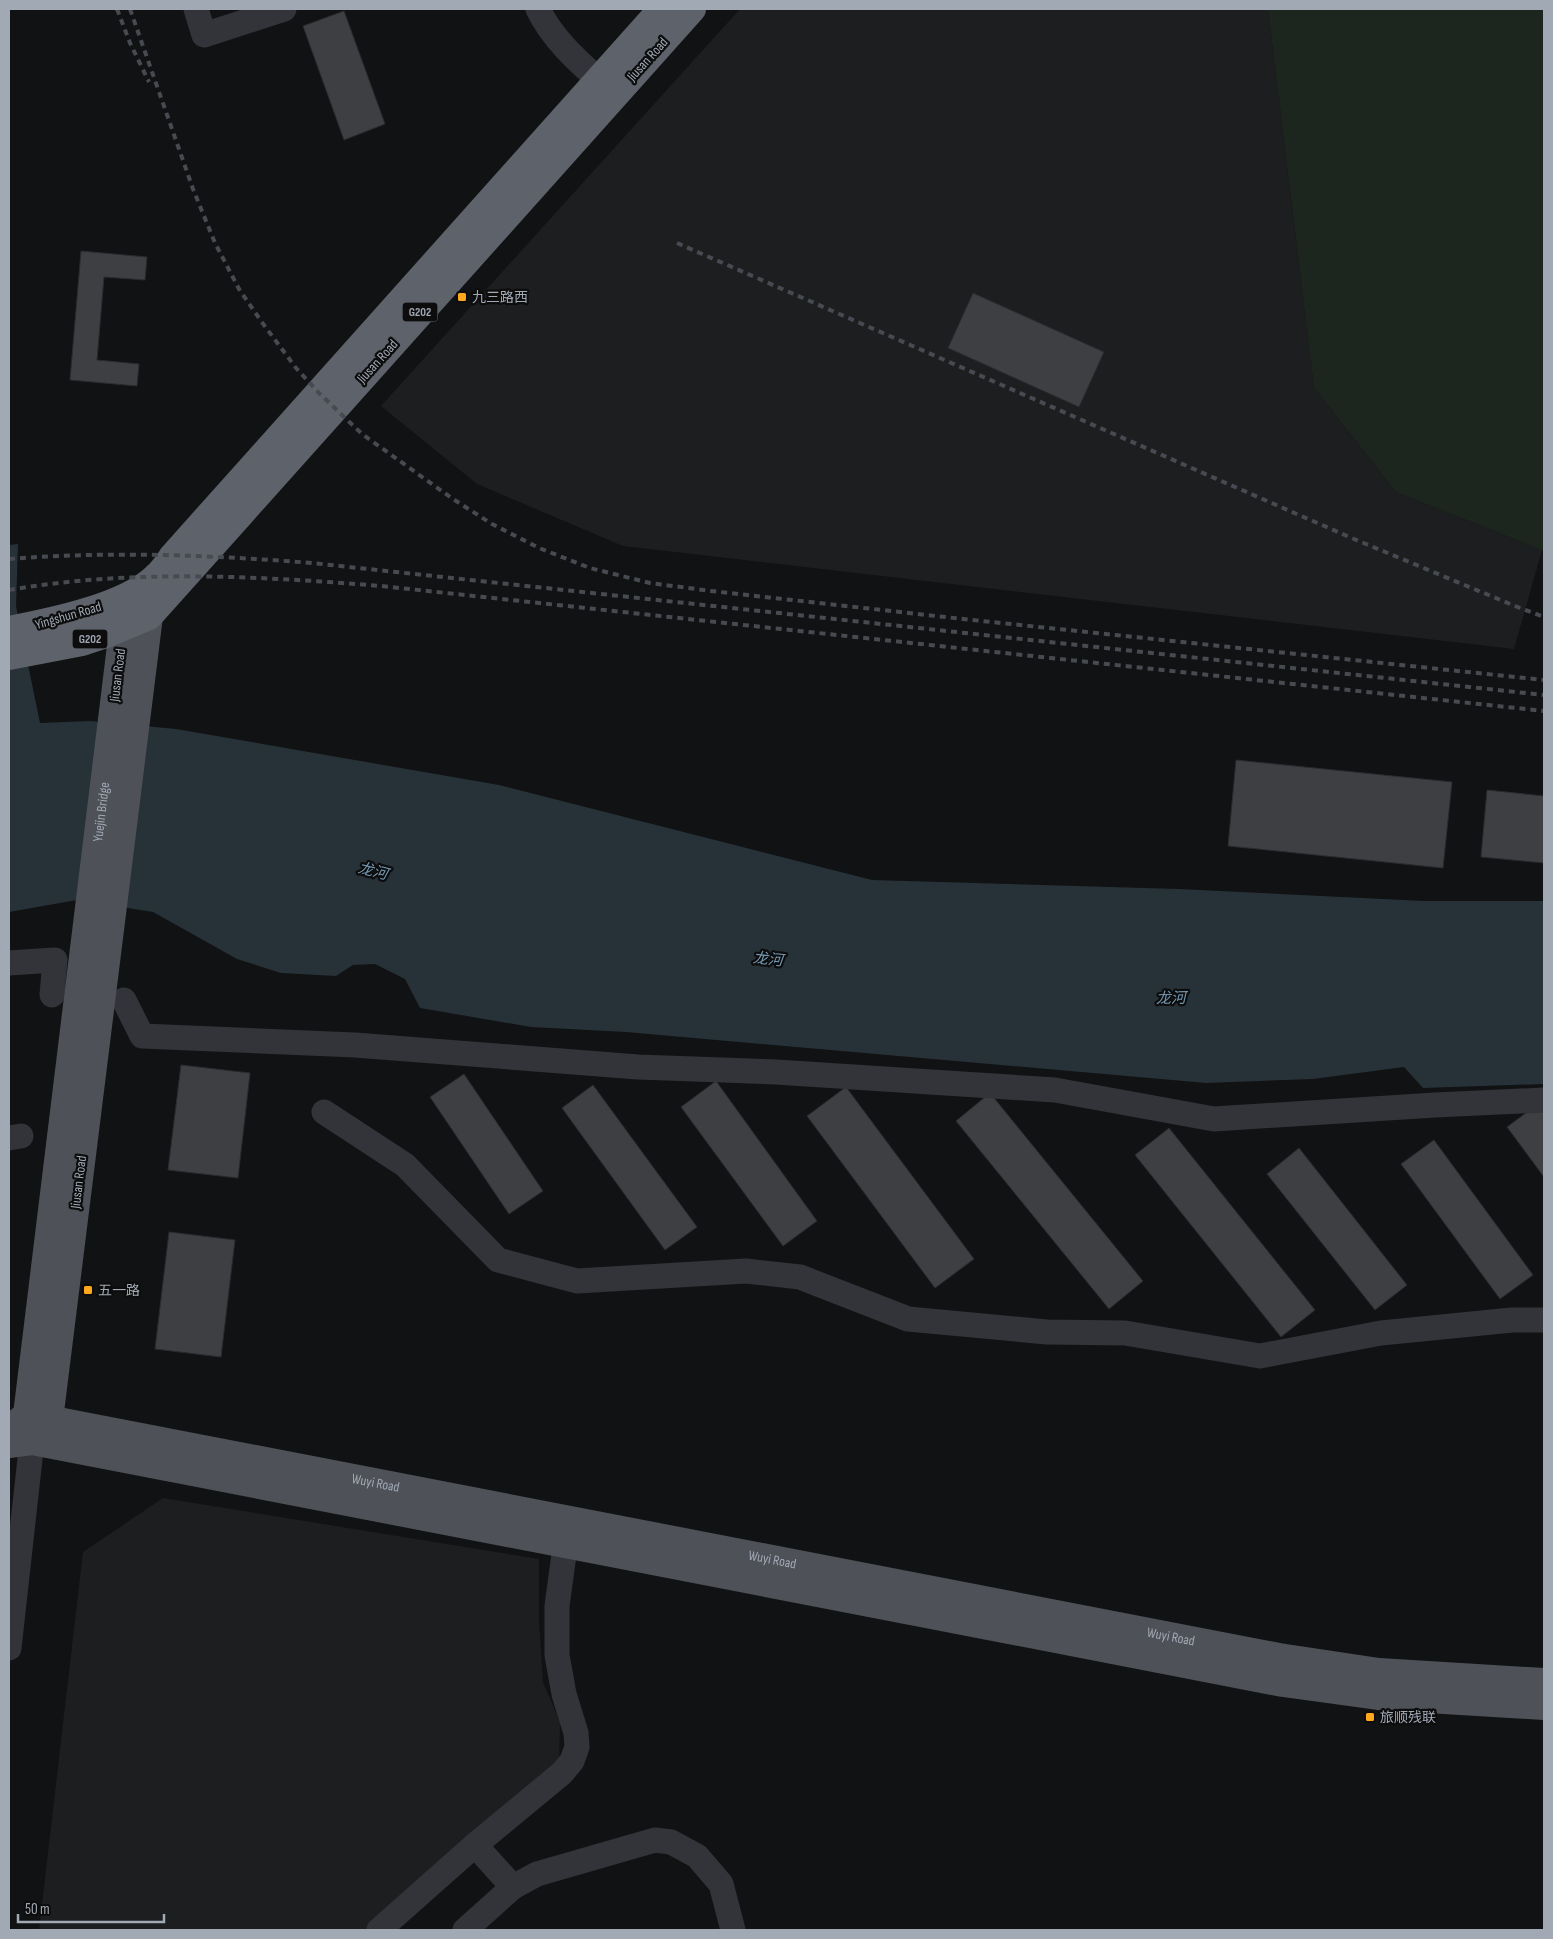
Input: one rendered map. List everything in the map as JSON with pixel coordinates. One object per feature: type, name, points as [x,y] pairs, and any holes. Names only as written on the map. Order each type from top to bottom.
[{"type":"highway","name":"Jiusan Road","points":[[149,616],[607,87],[662,9]]},
{"type":"highway","name":"Jiusan Road","points":[[127,596],[156,578],[179,549],[607,87],[692,9]]},
{"type":"highway","points":[[127,596],[143,607],[149,616]]},
{"type":"highway","name":"Yingshun Road","points":[[18,641],[75,615],[127,596]]},
{"type":"highway","name":"Yingshun Road","points":[[18,641],[82,642],[149,616]]},
{"type":"main road","name":"Jiusan Road","points":[[124,713],[123,627],[127,596]]},
{"type":"main road","name":"Jiusan Road","points":[[124,713],[149,616]]},
{"type":"main road","name":"Yuejin Bridge","points":[[100,915],[124,713]]},
{"type":"main road","name":"Jiusan Road","points":[[25,1430],[100,915]]},
{"type":"main road","name":"Wuyi Road","points":[[25,1430],[567,1532],[1279,1657],[1379,1672],[1544,1682]]},
{"type":"main road","name":"Wuyi Road","points":[[567,1532],[1283,1683],[1378,1696],[1544,1706]]},
{"type":"street","points":[[196,9],[204,35],[284,9]]},
{"type":"street","points":[[538,9],[545,24],[558,42],[607,87]]},
{"type":"street","points":[[9,963],[55,960],[52,995]]},
{"type":"street","points":[[124,1000],[142,1036],[355,1045],[628,1066],[776,1072],[1055,1090],[1214,1119],[1544,1100]]},
{"type":"street","points":[[324,1112],[405,1165],[498,1260],[577,1281],[746,1271],[800,1277],[908,1319],[1047,1332],[1125,1333],[1260,1356],[1381,1333],[1512,1320],[1544,1320]]},
{"type":"street","name":"Jiusan Road","points":[[9,1648],[25,1430]]},
{"type":"street","points":[[379,1930],[475,1845],[562,1773],[572,1761],[577,1748],[576,1733],[564,1694],[557,1655],[557,1606],[567,1532]]},
{"type":"street","points":[[465,1930],[513,1887],[537,1874],[655,1840],[671,1842],[697,1856],[721,1884],[733,1930]]},
{"type":"street","points":[[475,1845],[513,1887]]},
{"type":"shaded area","points":[[740,9],[1268,9],[1314,388],[1396,492],[1542,550],[1514,649],[623,546],[477,484],[381,406]]},
{"type":"shaded area","points":[[1268,9],[1544,9],[1544,551],[1396,492],[1314,388]]},
{"type":"shaded area","points":[[163,1498],[539,1559],[539,1622],[543,1682],[560,1722],[559,1766],[371,1930],[39,1930],[83,1552]]},
{"type":"water","name":"龙河","points":[[18,544],[16,606],[40,723],[91,721],[176,729],[499,785],[872,880],[1179,889],[1424,901],[1544,901],[1544,1084],[1423,1088],[1404,1067],[1313,1079],[1206,1083],[626,1032],[531,1027],[420,1008],[405,979],[375,964],[353,965],[336,976],[281,973],[237,959],[153,912],[77,900],[9,912],[9,545]]},
{"type":"building","points":[[344,11],[385,124],[344,140],[303,26]]},
{"type":"building","points":[[81,251],[147,257],[145,280],[104,277],[97,360],[139,364],[137,386],[70,380]]},
{"type":"building","points":[[973,293],[1104,352],[1079,407],[948,348]]},
{"type":"building","points":[[1236,760],[1452,782],[1443,868],[1228,846]]},
{"type":"building","points":[[1487,790],[1544,796],[1544,863],[1481,857]]},
{"type":"building","points":[[181,1065],[250,1073],[238,1178],[168,1170]]},
{"type":"building","points":[[464,1074],[543,1191],[509,1214],[430,1097]]},
{"type":"building","points":[[716,1081],[817,1221],[783,1246],[681,1107]]},
{"type":"building","points":[[593,1085],[697,1227],[665,1250],[562,1108]]},
{"type":"building","points":[[846,1087],[974,1259],[935,1288],[807,1116]]},
{"type":"building","points":[[990,1093],[1143,1281],[1109,1309],[956,1121]]},
{"type":"building","points":[[1538,1104],[1544,1113],[1544,1177],[1507,1127]]},
{"type":"building","points":[[1169,1128],[1315,1310],[1281,1337],[1135,1155]]},
{"type":"building","points":[[1434,1140],[1533,1275],[1500,1299],[1401,1164]]},
{"type":"building","points":[[1299,1148],[1407,1285],[1375,1310],[1267,1174]]},
{"type":"building","points":[[169,1232],[235,1240],[221,1357],[155,1349]]},
{"type":"railway","points":[[117,9],[130,43],[149,82]]},
{"type":"railway","points":[[130,9],[193,189],[215,243],[239,289],[296,368],[362,434],[453,499],[492,524],[539,548],[590,568],[650,583],[963,619],[1544,680]]},
{"type":"railway","points":[[677,243],[1354,539],[1544,617]]},
{"type":"railway","points":[[9,559],[85,555],[160,555],[312,563],[1544,695]]},
{"type":"railway","points":[[9,590],[55,583],[102,579],[195,576],[288,579],[381,586],[1544,711]]},
{"type":"place","name":"九三路西","points":[[462,297]]},
{"type":"place","name":"五一路","points":[[88,1290]]},
{"type":"place","name":"旅顺残联","points":[[1370,1717]]}]
